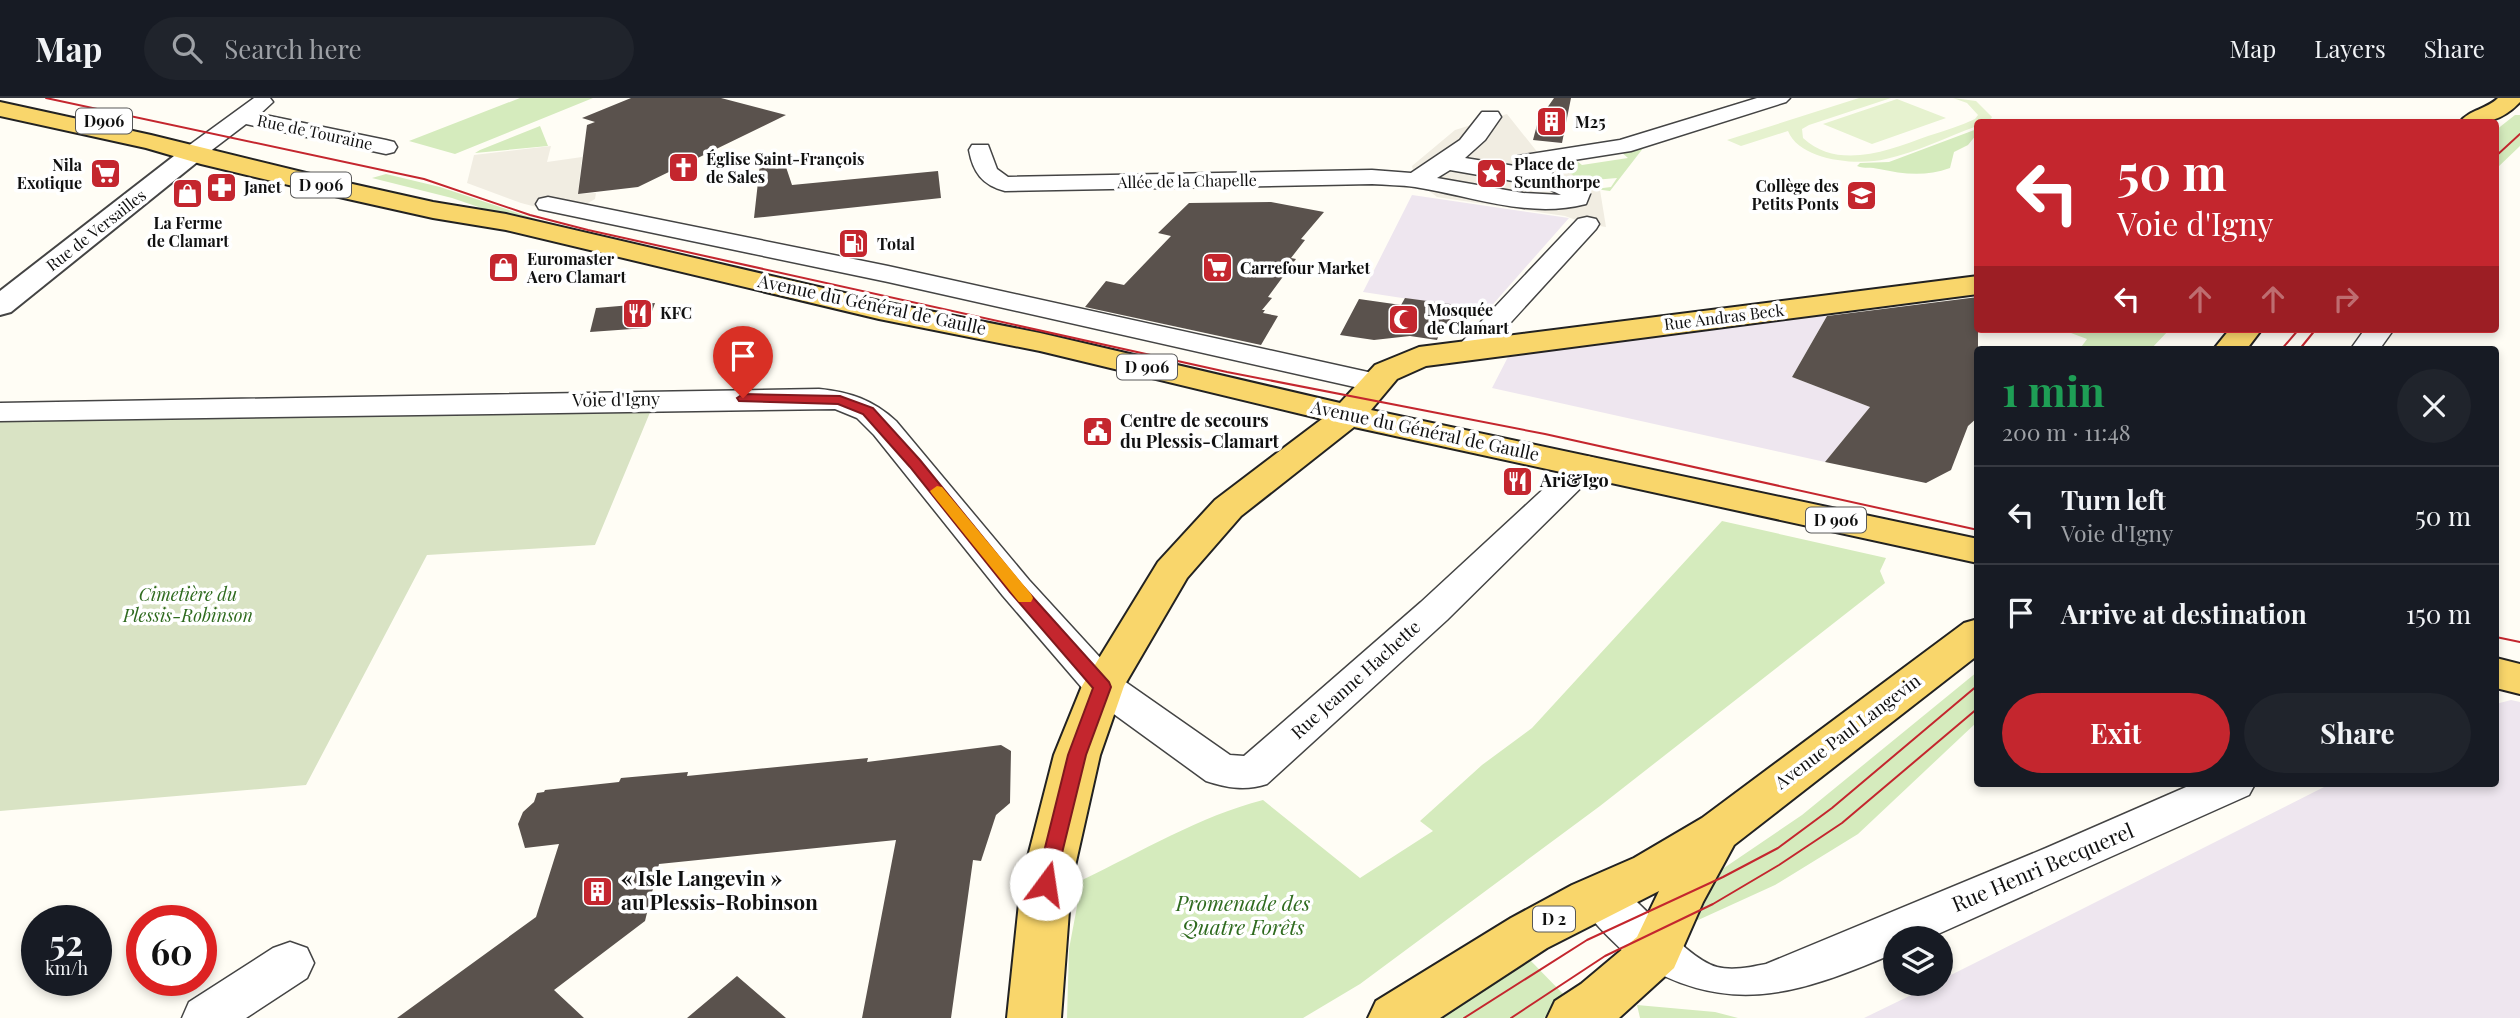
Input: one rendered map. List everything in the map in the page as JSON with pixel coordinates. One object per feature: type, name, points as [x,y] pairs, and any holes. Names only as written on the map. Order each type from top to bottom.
[{"type":"main road","name":"Avenue du Général de Gaulle","points":[[0,98],[433,210],[506,222],[867,307],[1040,342],[1348,415],[1974,550]]},
{"type":"main road","points":[[2458,119],[2471,98]]},
{"type":"main road","points":[[2479,119],[2499,110],[2510,98]]},
{"type":"main road","name":"Avenue du Général de Gaulle","points":[[0,109],[151,142],[200,149]]},
{"type":"main road","name":"Rue Andras Beck","points":[[1034,1018],[1046,884],[1077,755],[1102,687],[1172,571],[1228,508],[1348,415],[1386,372],[1400,363],[1419,357],[1974,286]]},
{"type":"main road","name":"Avenue Paul Langevin","points":[[1395,1018],[1529,933],[1651,872],[1719,831],[1974,636]]},
{"type":"main road","points":[[2499,674],[2520,679]]},
{"type":"main road","name":"Avenue Paul Langevin","points":[[1574,1018],[1600,1001],[1656,952],[1681,896],[1719,831]]},
{"type":"street","points":[[200,149],[267,98]]},
{"type":"street","points":[[1415,180],[1554,204],[1577,199],[1578,194],[1530,167],[1477,98]]},
{"type":"street","points":[[1446,162],[1513,174],[1530,167],[1623,146],[1779,98]]},
{"type":"street","points":[[2510,98],[2520,100]]},
{"type":"street","name":"Rue de Touraine","points":[[243,117],[386,148]]},
{"type":"street","points":[[1415,180],[1446,162],[1486,126],[1502,132]]},
{"type":"street","name":"Rue de Versailles","points":[[0,306],[200,149]]},
{"type":"street","name":"Allée de la Chapelle","points":[[980,150],[984,171],[991,179],[1005,184],[1372,177],[1415,180]]},
{"type":"street","name":"Avenue du Général de Gaulle","points":[[548,204],[735,245],[897,276],[1377,383]]},
{"type":"street","points":[[1470,351],[1587,224]]},
{"type":"street","points":[[704,267],[735,245]]},
{"type":"street","name":"Voie d'Igny","points":[[0,412],[679,399],[840,400],[868,411],[885,428],[1016,588],[1102,687]]},
{"type":"street","name":"Rue Jeanne Hachette","points":[[1102,687],[1221,770],[1252,773],[1434,611],[1587,466]]},
{"type":"street","name":"Rue Henri Becquerel","points":[[1599,896],[1677,970],[1710,987],[1739,990],[1769,985],[2227,787]]},
{"type":"street","points":[[206,1018],[290,962]]},
{"type":"shaded area","name":"Place de Scunthorpe","points":[[1507,114],[1542,158],[1600,190],[1606,227],[1565,216],[1437,197],[1415,180],[1412,166],[1455,130]]},
{"type":"shaded area","points":[[551,146],[547,162],[582,157],[578,194],[596,193],[595,199],[567,215],[521,203],[467,183],[474,155]]},
{"type":"shaded area","points":[[1412,195],[1569,218],[1487,311],[1363,292]]},
{"type":"shaded area","points":[[1828,314],[1792,377],[1870,407],[1825,462],[1492,388],[1509,355]]},
{"type":"shaded area","points":[[2511,700],[2520,702],[2520,1018],[1864,1018],[1909,996],[1953,996],[1953,974],[2324,787],[2499,787],[2499,703]]},
{"type":"green space","points":[[520,98],[593,98],[455,154],[409,141]]},
{"type":"green space","points":[[1859,98],[1891,98],[1809,125],[1802,129],[1803,138],[1832,154],[1864,155],[1897,147],[1974,119],[1974,127],[1898,156],[1874,161],[1846,161],[1817,155],[1804,149],[1788,131],[1741,146],[1727,140]]},
{"type":"green space","points":[[1953,98],[1976,101],[1992,117],[1975,119],[1978,115],[1967,103]]},
{"type":"green space","points":[[1897,99],[1946,118],[1872,144],[1823,124]]},
{"type":"green space","points":[[2515,115],[2520,115],[2520,146],[2499,166],[2499,128]]},
{"type":"green space","points":[[540,126],[548,146],[475,153],[480,150]]},
{"type":"green space","points":[[1974,130],[1974,138],[1968,145],[1954,152],[1950,168],[1914,174],[1857,166],[1860,163],[1889,162]]},
{"type":"green space","points":[[1644,147],[1610,191],[1595,189],[1611,187],[1617,178],[1582,181],[1547,162],[1573,158],[1582,165],[1628,158],[1621,152]]},
{"type":"green space","points":[[386,174],[440,187],[536,219],[687,255],[684,257],[499,214],[452,198],[372,178]]},
{"type":"green space","points":[[2071,333],[2166,333],[2154,346],[2082,346],[2087,339]]},
{"type":"green space","name":"Cimetière du Plessis-Robinson","points":[[651,410],[595,545],[427,555],[306,785],[0,811],[0,421]]},
{"type":"green space","name":"Promenade des Quatre Forêts","points":[[1722,521],[1886,558],[1880,571],[1885,583],[1600,806],[1360,984],[1303,1018],[1067,1018],[1069,949],[1082,880],[1216,815],[1263,800],[1360,878],[1433,831],[1420,821],[1482,765],[1532,728]]},
{"type":"green space","points":[[1974,674],[1974,725],[1858,834],[1775,885],[1696,921],[1721,870],[1802,815]]},
{"type":"green space","points":[[1529,959],[1568,999],[1544,1018],[1434,1018]]},
{"type":"green space","points":[[1637,1005],[1715,1012],[1738,1018],[1640,1018]]},
{"type":"building","points":[[631,98],[721,98],[786,115],[638,187],[578,194],[587,125],[595,122],[582,118]]},
{"type":"building","name":"M25","points":[[1554,98],[1571,98],[1562,143],[1533,140],[1538,121]]},
{"type":"building","points":[[784,161],[792,185],[938,171],[941,198],[754,218],[760,164]]},
{"type":"building","name":"Carrefour Market","points":[[1271,202],[1324,212],[1301,239],[1305,240],[1291,258],[1296,259],[1268,297],[1272,298],[1262,310],[1265,310],[1263,313],[1278,316],[1261,345],[1085,307],[1106,281],[1124,285],[1171,236],[1158,233],[1189,203]]},
{"type":"building","name":"Mosquée de Clamart","points":[[1405,298],[1465,306],[1456,329],[1449,328],[1447,333],[1440,332],[1437,340],[1410,336],[1374,340],[1340,335],[1359,299],[1401,305]]},
{"type":"building","points":[[1974,298],[1974,333],[1978,333],[1978,346],[1974,346],[1974,421],[1968,426],[1951,470],[1926,483],[1825,462],[1870,407],[1792,377],[1827,316]]},
{"type":"building","points":[[655,303],[646,328],[590,332],[596,308]]},
{"type":"building","name":"« Isle Langevin » au Plessis-Robinson","points":[[1001,745],[1011,751],[1010,803],[996,815],[981,861],[973,860],[951,1018],[862,1018],[896,840],[659,864],[645,921],[554,990],[584,1018],[397,1018],[536,917],[559,844],[525,848],[518,824],[523,812],[534,802],[537,793],[619,782],[621,778],[688,772],[687,776],[868,758],[867,762]]},
{"type":"building","points":[[737,976],[786,1018],[687,1018]]},
{"type":"tram line","points":[[46,98],[424,179],[530,215],[588,230],[1227,372],[1545,434],[1974,529]]},
{"type":"tram line","points":[[2499,153],[2520,134]]},
{"type":"tram line","points":[[2284,346],[2296,333]]},
{"type":"tram line","points":[[2302,346],[2313,333]]},
{"type":"tram line","points":[[2499,638],[2520,642]]},
{"type":"tram line","points":[[1464,1018],[1587,940],[1723,877],[1778,848],[1832,808],[1974,688]]},
{"type":"tram line","points":[[1511,1018],[1605,956],[1713,904],[1779,865],[1842,823],[1974,711]]},
{"type":"slow traffic","points":[[937,491],[1025,598]]},
{"type":"place","name":"M25","points":[[1552,122]]},
{"type":"place","name":"Église Saint-François de Sales","points":[[683,168]]},
{"type":"place","name":"Place de Scunthorpe","points":[[1491,173]]},
{"type":"place","name":"Nila Exotique","points":[[105,174]]},
{"type":"place","name":"Janet","points":[[221,187]]},
{"type":"place","name":"La Ferme de Clamart","points":[[188,194]]},
{"type":"place","name":"Collège des Petits Ponts","points":[[1862,195]]},
{"type":"place","name":"Total","points":[[854,244]]},
{"type":"place","name":"Euromaster Aero Clamart","points":[[504,268]]},
{"type":"place","name":"Carrefour Market","points":[[1217,268]]},
{"type":"place","name":"KFC","points":[[637,313]]},
{"type":"place","name":"Mosquée de Clamart","points":[[1404,319]]},
{"type":"place","name":"Centre de secours du Plessis-Clamart","points":[[1097,431]]},
{"type":"place","name":"Ari&Igo","points":[[1517,481]]},
{"type":"place","name":"« Isle Langevin » au Plessis-Robinson","points":[[598,891]]},
{"type":"route","points":[[743,398],[840,400],[868,411],[1102,687],[1077,755],[1046,884]]}]
